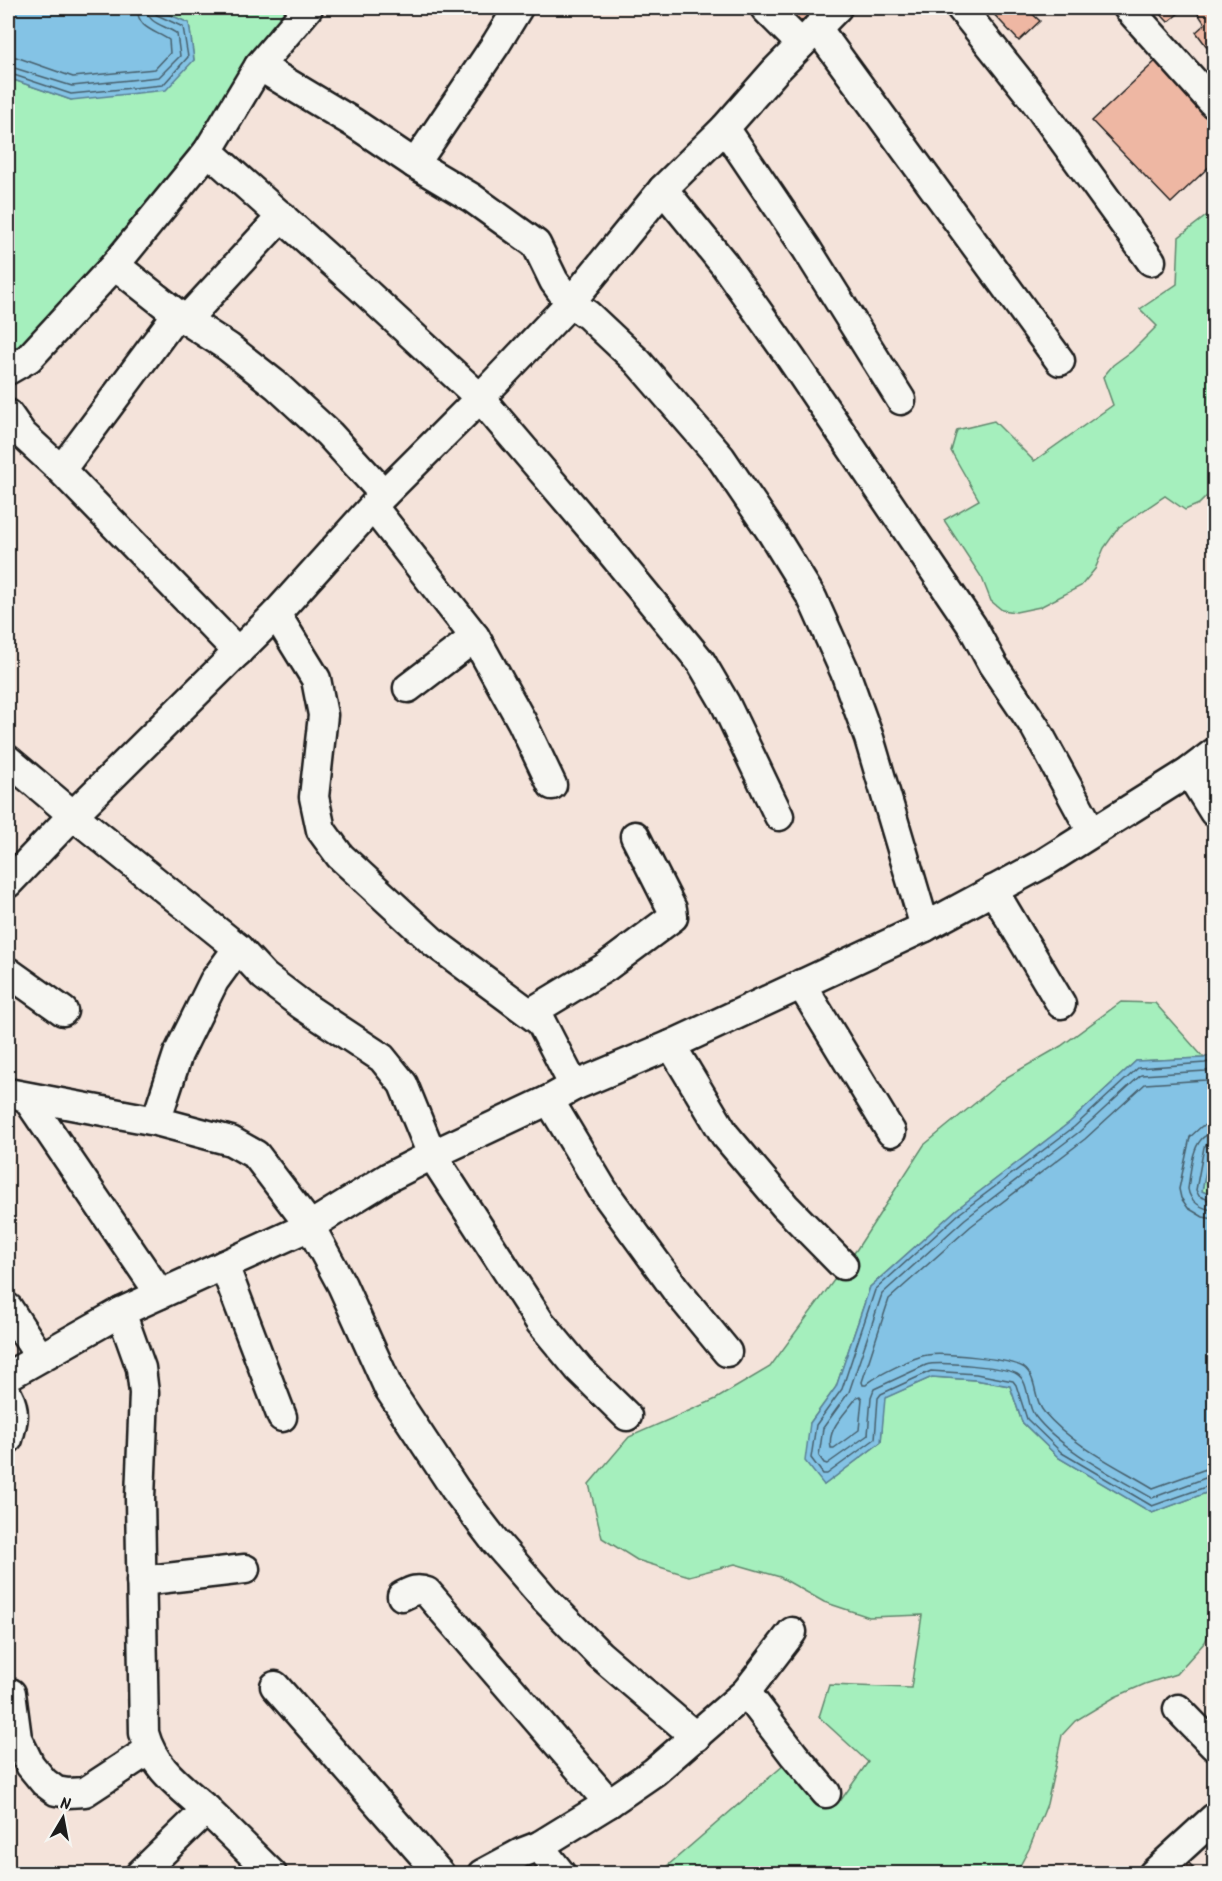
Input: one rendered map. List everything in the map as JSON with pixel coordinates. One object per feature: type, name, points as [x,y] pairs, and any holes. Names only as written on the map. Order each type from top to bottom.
[{"type":"street","points":[[8,370],[29,358],[115,265],[208,151],[259,66],[308,8]]},
{"type":"street","points":[[415,164],[518,8]]},
{"type":"street","points":[[765,8],[809,36],[1060,361]]},
{"type":"street","points":[[8,883],[73,815],[276,614],[378,501],[570,303],[663,189],[725,128],[837,8]]},
{"type":"street","points":[[960,8],[1035,102],[1150,261]]},
{"type":"street","points":[[1128,8],[1215,104]]},
{"type":"street","points":[[259,66],[354,123],[471,198],[536,244],[554,281],[570,303],[588,315],[638,362],[721,458],[772,533],[812,598],[845,672],[869,738],[925,927]]},
{"type":"street","points":[[725,128],[806,248],[901,400]]},
{"type":"street","points":[[208,151],[480,398],[701,662],[724,703],[779,816]]},
{"type":"street","points":[[663,189],[724,264],[972,626],[993,665],[1035,727],[1092,832]]},
{"type":"street","points":[[61,470],[182,317],[282,216]]},
{"type":"street","points":[[115,265],[182,317],[228,347],[276,385],[329,434],[475,637],[522,723],[552,785]]},
{"type":"street","points":[[8,414],[22,434],[61,470],[238,652]]},
{"type":"street","points":[[276,614],[316,679],[323,715],[314,797],[321,830],[340,856],[432,941],[541,1022],[574,1086]]},
{"type":"street","points":[[408,688],[475,637]]},
{"type":"street","points":[[8,1376],[121,1312],[310,1226],[389,1177],[432,1155],[574,1086],[671,1045],[925,927],[1044,863],[1215,753]]},
{"type":"street","points":[[8,760],[238,948],[264,976],[302,1005],[382,1058],[403,1084],[432,1155],[540,1322],[579,1369],[627,1416]]},
{"type":"street","points":[[1189,771],[1215,812]]},
{"type":"street","points":[[530,1013],[606,967],[673,916],[672,909],[635,836]]},
{"type":"street","points":[[993,890],[1061,1004]]},
{"type":"street","points":[[156,1121],[178,1054],[192,1024],[214,981],[238,948]]},
{"type":"street","points":[[8,972],[63,1011]]},
{"type":"street","points":[[801,984],[891,1132]]},
{"type":"street","points":[[671,1045],[725,1135],[785,1206],[843,1265]]},
{"type":"street","points":[[17,1095],[156,1121],[231,1141],[256,1155],[310,1226],[342,1285],[389,1389],[455,1489],[530,1582],[600,1655],[696,1737]]},
{"type":"street","points":[[17,1095],[159,1294]]},
{"type":"street","points":[[549,1100],[603,1190],[676,1290],[727,1352]]},
{"type":"street","points":[[224,1265],[282,1416]]},
{"type":"street","points":[[8,1308],[40,1357]]},
{"type":"street","points":[[121,1312],[141,1368],[144,1393],[140,1498],[144,1733],[148,1750],[179,1787],[207,1809],[272,1874]]},
{"type":"street","points":[[8,1396],[13,1405],[14,1418],[8,1439]]},
{"type":"street","points":[[141,1581],[245,1569]]},
{"type":"street","points":[[402,1596],[413,1590],[427,1592],[609,1803]]},
{"type":"street","points":[[482,1874],[539,1846],[654,1772],[746,1692],[792,1632]]},
{"type":"street","points":[[275,1686],[440,1874]]},
{"type":"street","points":[[746,1692],[826,1793]]},
{"type":"street","points":[[11,1693],[17,1738],[30,1765],[44,1782],[56,1791],[85,1792],[148,1750]]},
{"type":"street","points":[[1178,1709],[1215,1746]]},
{"type":"street","points":[[140,1874],[207,1809]]},
{"type":"street","points":[[1153,1874],[1215,1818]]},
{"type":"street","points":[[539,1846],[561,1874]]},
{"type":"green space","points":[[154,8],[326,8],[8,374],[8,78],[71,100],[194,60],[189,23]]},
{"type":"green space","points":[[1214,210],[1214,489],[1199,504],[1185,510],[1165,496],[1119,527],[1104,548],[1095,569],[1081,586],[1040,607],[1016,612],[1002,610],[991,601],[982,578],[944,520],[979,500],[951,451],[957,430],[994,421],[1034,461],[1113,405],[1103,377],[1113,365],[1132,351],[1157,326],[1140,309],[1177,284],[1179,237]]},
{"type":"green space","points":[[1121,1002],[1155,1003],[1204,1058],[1136,1061],[1070,1122],[957,1209],[870,1287],[836,1387],[810,1423],[824,1485],[881,1442],[884,1398],[932,1377],[975,1380],[1010,1386],[1022,1422],[1059,1458],[1152,1513],[1214,1490],[1214,1622],[1205,1642],[1176,1674],[1115,1697],[1075,1721],[1062,1735],[1047,1804],[1029,1849],[1016,1873],[659,1873],[799,1752],[841,1800],[868,1762],[819,1717],[829,1685],[911,1688],[922,1615],[869,1617],[824,1602],[780,1577],[735,1564],[689,1576],[637,1560],[602,1538],[589,1484],[629,1437],[716,1399],[770,1367],[857,1249],[924,1145],[1007,1077],[1061,1046]]},
{"type":"green space","points":[[1214,1145],[1214,1197],[1202,1191],[1210,1149]]},
{"type":"water","points":[[8,8],[154,8],[189,23],[194,60],[166,90],[71,100],[8,78]]},
{"type":"water","points":[[1214,1053],[1214,1145],[1210,1149],[1202,1191],[1214,1197],[1214,1490],[1152,1513],[1059,1458],[1022,1422],[1010,1386],[975,1380],[932,1377],[885,1398],[881,1442],[824,1485],[805,1461],[810,1423],[836,1387],[870,1287],[957,1209],[1070,1122],[1136,1061],[1204,1058]]},
{"type":"building","points":[[786,8],[816,8],[800,22]]},
{"type":"building","points":[[988,8],[1026,8],[1040,21],[1019,41]]},
{"type":"building","points":[[1155,8],[1185,8],[1168,22]]},
{"type":"building","points":[[1214,8],[1213,55],[1196,32],[1205,24],[1195,9]]},
{"type":"building","points":[[1162,55],[1214,110],[1214,162],[1171,203],[1092,121]]},
{"type":"building","points":[[1189,1863],[1199,1874],[1177,1874]]}]
